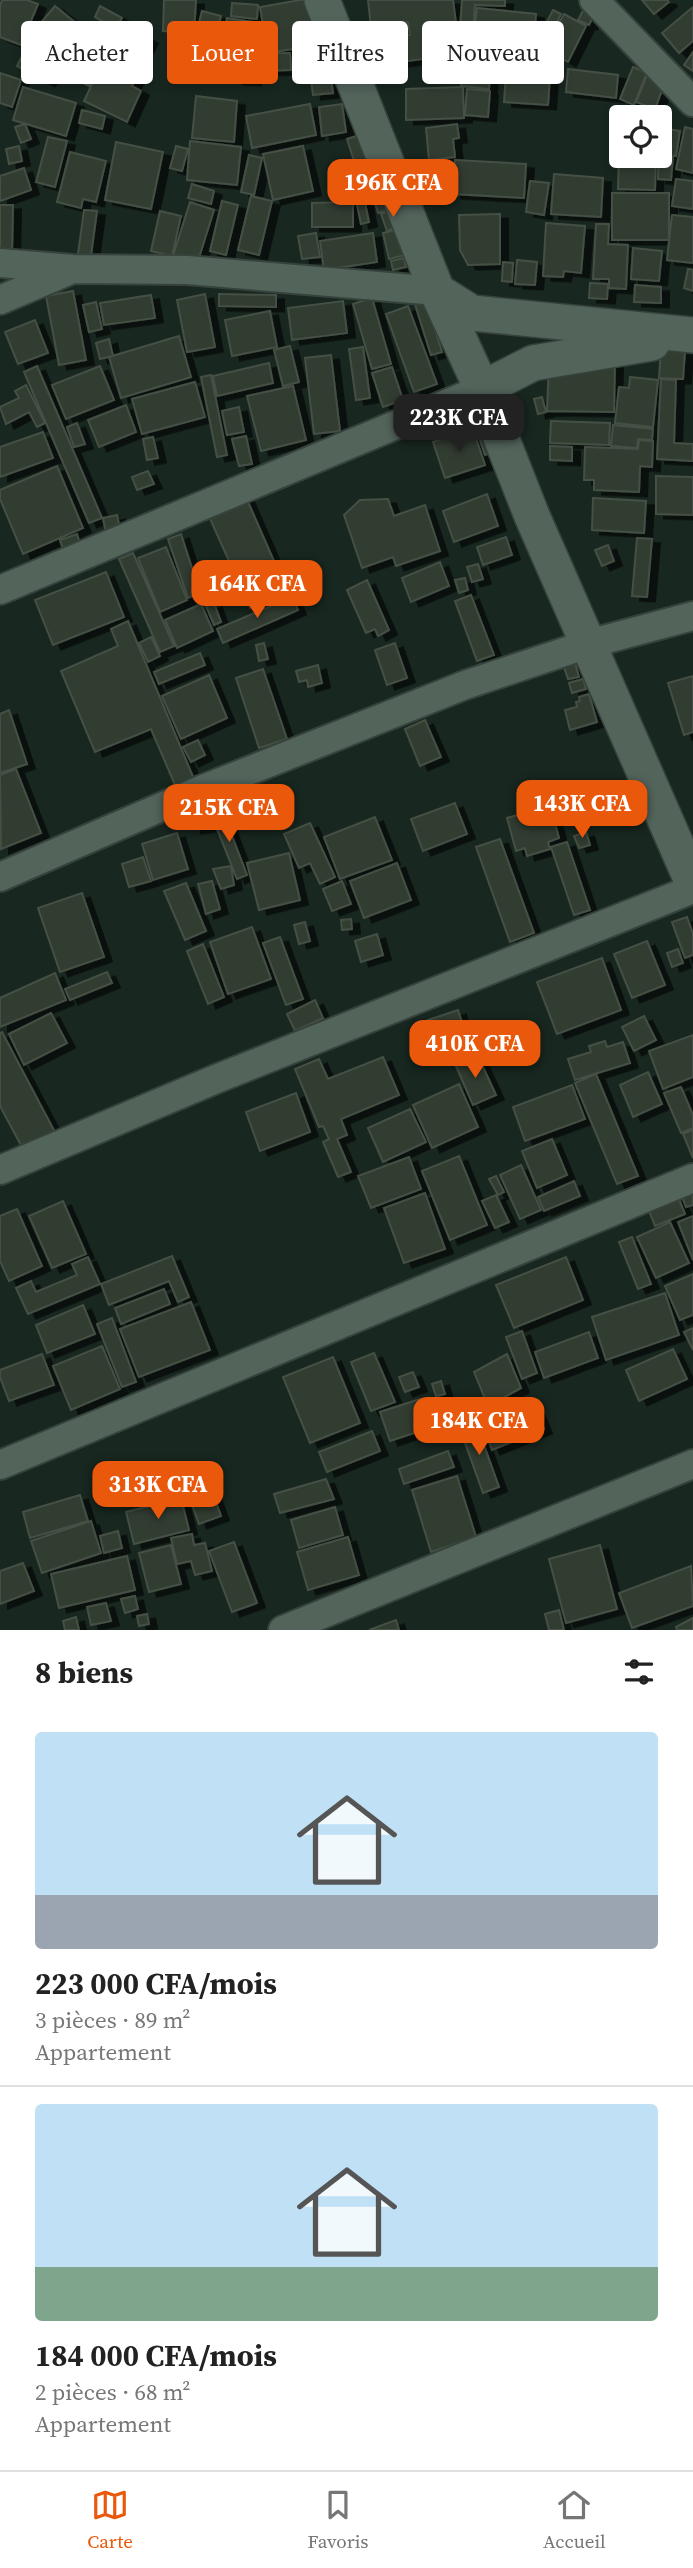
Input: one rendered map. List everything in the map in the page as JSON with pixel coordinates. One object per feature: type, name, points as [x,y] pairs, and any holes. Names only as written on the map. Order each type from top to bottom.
[{"type":"street","points":[[322,0],[437,291],[482,389],[532,516],[693,883]]},
{"type":"street","points":[[594,0],[693,102]]},
{"type":"street","points":[[0,263],[73,269],[187,270],[437,291],[472,313],[693,335]]},
{"type":"street","points":[[0,300],[73,269]]},
{"type":"street","points":[[0,590],[482,389],[533,363],[693,335]]},
{"type":"street","points":[[0,877],[203,789],[465,685],[588,644],[693,616]]},
{"type":"street","points":[[0,1170],[216,1079],[693,889]]},
{"type":"street","points":[[0,1465],[693,1178]]},
{"type":"street","points":[[283,1630],[693,1464]]},
{"type":"building","points":[[2,0],[27,0],[38,4],[31,21],[21,21],[21,45],[0,37]]},
{"type":"building","points":[[164,0],[196,0],[195,21],[167,21],[167,31],[163,31]]},
{"type":"building","points":[[308,0],[317,21],[292,21],[292,49],[278,51],[278,21],[262,21],[260,7]]},
{"type":"building","points":[[368,0],[453,0],[456,21],[422,21],[422,59],[408,61],[408,21],[370,21]]},
{"type":"building","points":[[462,0],[505,0],[505,6],[475,5],[474,21],[461,21]]},
{"type":"building","points":[[642,0],[667,0],[669,2],[654,14]]},
{"type":"building","points":[[588,1],[599,6],[589,25],[578,20]]},
{"type":"building","points":[[232,3],[258,5],[257,19],[231,16]]},
{"type":"building","points":[[55,6],[73,21],[42,21]]},
{"type":"building","points":[[100,6],[122,18],[120,21],[102,21],[95,17]]},
{"type":"building","points":[[693,7],[693,41],[679,53],[662,33]]},
{"type":"building","points":[[477,8],[536,14],[535,21],[476,21]]},
{"type":"building","points":[[553,10],[561,14],[558,21],[547,21]]},
{"type":"building","points":[[202,11],[221,16],[220,21],[200,21]]},
{"type":"building","points":[[564,14],[586,26],[568,62],[564,60],[564,21],[560,21]]},
{"type":"building","points":[[693,52],[693,71],[684,65]]},
{"type":"building","points":[[278,53],[290,53],[291,70],[278,70]]},
{"type":"building","points":[[633,67],[647,73],[634,105],[620,99]]},
{"type":"building","points":[[568,69],[618,75],[616,98],[566,92]]},
{"type":"building","points":[[0,73],[21,80],[12,107],[0,103]]},
{"type":"building","points":[[647,75],[665,82],[656,105],[636,102]]},
{"type":"building","points":[[92,84],[133,84],[132,86],[141,91],[127,122],[84,101]]},
{"type":"building","points":[[312,84],[332,84],[333,93],[313,95]]},
{"type":"building","points":[[461,84],[489,84],[489,89]]},
{"type":"building","points":[[505,84],[550,84],[548,105],[504,102]]},
{"type":"building","points":[[23,87],[76,103],[66,136],[13,120]]},
{"type":"building","points":[[463,87],[464,118],[406,120],[406,89]]},
{"type":"building","points":[[467,89],[490,91],[488,117],[465,115]]},
{"type":"building","points":[[196,96],[237,101],[234,142],[192,138]]},
{"type":"building","points":[[310,104],[316,135],[252,148],[246,116]]},
{"type":"building","points":[[342,104],[346,132],[322,136],[319,107]]},
{"type":"building","points":[[82,110],[105,116],[102,129],[79,123]]},
{"type":"building","points":[[25,124],[31,139],[21,143],[15,127]]},
{"type":"building","points":[[457,124],[459,138],[453,139],[455,157],[429,160],[426,128]]},
{"type":"building","points":[[685,127],[693,129],[693,173],[676,169]]},
{"type":"building","points":[[672,130],[680,131],[676,156],[672,155]]},
{"type":"building","points":[[370,132],[383,176],[361,183],[347,139]]},
{"type":"building","points":[[48,137],[67,141],[55,187],[36,182]]},
{"type":"building","points":[[190,141],[241,147],[237,185],[187,180]]},
{"type":"building","points":[[116,142],[163,152],[151,209],[105,200]]},
{"type":"building","points":[[19,146],[22,161],[9,164],[6,149]]},
{"type":"building","points":[[176,146],[188,149],[182,171],[170,168]]},
{"type":"building","points":[[303,146],[313,191],[273,200],[263,154]]},
{"type":"building","points":[[70,152],[106,161],[96,202],[83,199],[81,208],[57,202]]},
{"type":"building","points":[[249,155],[262,158],[254,195],[241,192]]},
{"type":"building","points":[[673,157],[671,180],[658,179],[658,168],[672,168]]},
{"type":"building","points":[[455,160],[526,164],[524,198],[453,194]]},
{"type":"building","points":[[24,168],[31,190],[0,201],[0,176]]},
{"type":"building","points":[[619,168],[656,168],[655,190],[618,189]]},
{"type":"building","points":[[554,174],[603,178],[601,217],[551,214]]},
{"type":"building","points":[[676,179],[693,181],[693,209],[672,206]]},
{"type":"building","points":[[388,180],[396,207],[378,213],[370,186]]},
{"type":"building","points":[[530,181],[549,183],[544,215],[526,212]]},
{"type":"building","points":[[192,184],[214,191],[211,204],[188,198]]},
{"type":"building","points":[[362,188],[369,222],[361,224],[354,190]]},
{"type":"building","points":[[612,193],[669,193],[669,240],[612,240]]},
{"type":"building","points":[[251,196],[272,201],[259,255],[238,250]]},
{"type":"building","points":[[222,201],[238,205],[226,255],[210,251]]},
{"type":"building","points":[[190,202],[214,210],[197,264],[173,256]]},
{"type":"building","points":[[353,202],[353,227],[312,227],[312,203]]},
{"type":"building","points":[[0,205],[13,205],[12,253],[0,253]]},
{"type":"building","points":[[400,208],[405,224],[387,231],[381,214]]},
{"type":"building","points":[[84,210],[97,211],[90,263],[77,261]]},
{"type":"building","points":[[160,211],[181,216],[172,256],[151,251]]},
{"type":"building","points":[[500,214],[500,264],[468,265],[460,250],[459,215]]},
{"type":"building","points":[[672,215],[693,217],[693,263],[667,260]]},
{"type":"building","points":[[546,223],[585,226],[581,273],[564,271],[563,277],[543,276]]},
{"type":"building","points":[[596,224],[609,224],[608,244],[628,245],[626,289],[609,288],[609,279],[593,279]]},
{"type":"building","points":[[404,228],[409,254],[389,259],[383,233]]},
{"type":"building","points":[[316,233],[320,257],[302,259],[298,236]]},
{"type":"building","points":[[373,233],[377,262],[324,270],[320,241]]},
{"type":"building","points":[[633,248],[662,251],[659,281],[631,279]]},
{"type":"building","points":[[404,258],[406,267],[393,270],[391,261]]},
{"type":"building","points":[[517,260],[537,262],[535,285],[515,284]]},
{"type":"building","points":[[503,262],[513,263],[512,282],[502,281]]},
{"type":"building","points":[[688,269],[693,270],[693,291],[684,288]]},
{"type":"building","points":[[590,283],[608,284],[607,299],[589,298]]},
{"type":"building","points":[[635,285],[661,287],[661,303],[634,302]]},
{"type":"building","points":[[73,291],[86,360],[59,365],[46,296]]},
{"type":"building","points":[[205,294],[215,347],[187,352],[177,300]]},
{"type":"building","points":[[219,294],[276,295],[276,307],[219,306]]},
{"type":"building","points":[[151,295],[155,318],[104,325],[100,303]]},
{"type":"building","points":[[425,297],[442,352],[431,355],[414,301]]},
{"type":"building","points":[[372,298],[391,364],[372,369],[353,304]]},
{"type":"building","points":[[343,301],[347,333],[292,340],[288,308]]},
{"type":"building","points":[[96,302],[102,329],[89,332],[83,305]]},
{"type":"building","points":[[408,306],[437,384],[414,392],[386,314]]},
{"type":"building","points":[[270,311],[277,347],[232,356],[225,320]]},
{"type":"building","points":[[35,320],[48,353],[18,364],[5,332]]},
{"type":"building","points":[[179,336],[191,377],[121,398],[109,357]]},
{"type":"building","points":[[109,339],[113,356],[100,359],[96,343]]},
{"type":"building","points":[[290,346],[299,382],[283,386],[274,350]]},
{"type":"building","points":[[363,347],[370,398],[356,400],[349,349]]},
{"type":"building","points":[[661,349],[685,351],[683,379],[659,378]]},
{"type":"building","points":[[331,355],[340,431],[314,434],[305,358]]},
{"type":"building","points":[[549,361],[615,362],[614,412],[547,411]]},
{"type":"building","points":[[269,363],[273,383],[217,396],[213,376]]},
{"type":"building","points":[[37,366],[102,518],[89,523],[24,372]]},
{"type":"building","points":[[100,366],[114,400],[66,419],[52,385]]},
{"type":"building","points":[[392,367],[403,400],[383,407],[372,373]]},
{"type":"building","points":[[211,375],[227,455],[217,457],[201,377]]},
{"type":"building","points":[[630,377],[658,380],[653,427],[615,423],[619,387],[629,388]]},
{"type":"building","points":[[661,379],[676,380],[674,443],[693,444],[693,461],[657,459]]},
{"type":"building","points":[[195,382],[205,417],[142,434],[132,399]]},
{"type":"building","points":[[26,385],[45,423],[37,427],[29,412],[6,424],[0,407],[19,398],[15,391]]},
{"type":"building","points":[[293,386],[306,440],[261,451],[247,396]]},
{"type":"building","points":[[542,397],[546,412],[538,414],[534,399]]},
{"type":"building","points":[[126,405],[136,432],[99,447],[88,420]]},
{"type":"building","points":[[239,407],[244,432],[227,435],[222,411]]},
{"type":"building","points":[[462,411],[468,422],[451,431],[445,419]]},
{"type":"building","points":[[445,421],[451,433],[437,440],[431,428]]},
{"type":"building","points":[[551,421],[610,423],[609,445],[550,443]]},
{"type":"building","points":[[77,423],[85,444],[74,447],[67,427]]},
{"type":"building","points":[[613,425],[653,429],[652,440],[638,439],[637,448],[611,446]]},
{"type":"building","points":[[495,428],[502,449],[485,455],[478,434]]},
{"type":"building","points":[[473,429],[485,465],[445,478],[433,442]]},
{"type":"building","points":[[43,432],[53,458],[0,477],[0,447]]},
{"type":"building","points":[[246,436],[252,464],[239,466],[232,439]]},
{"type":"building","points":[[153,437],[158,458],[147,460],[143,439]]},
{"type":"building","points":[[639,440],[653,441],[652,467],[640,466],[639,492],[594,490],[594,480],[584,480],[585,447],[638,449]]},
{"type":"building","points":[[550,446],[572,447],[572,461],[550,460]]},
{"type":"building","points":[[57,466],[83,528],[23,554],[0,499],[0,490]]},
{"type":"building","points":[[148,471],[154,484],[137,490],[132,477]]},
{"type":"building","points":[[656,476],[693,477],[693,515],[656,514]]},
{"type":"building","points":[[487,494],[498,526],[454,542],[443,511]]},
{"type":"building","points":[[245,495],[281,577],[276,580],[282,593],[250,608],[207,512]]},
{"type":"building","points":[[593,498],[646,501],[644,533],[592,530]]},
{"type":"building","points":[[388,499],[394,516],[425,505],[440,551],[396,566],[393,557],[362,568],[344,515],[360,500]]},
{"type":"building","points":[[117,515],[120,530],[106,533],[103,518]]},
{"type":"building","points":[[77,534],[80,544],[63,549],[60,540]]},
{"type":"building","points":[[181,534],[200,593],[188,598],[168,539]]},
{"type":"building","points":[[506,537],[512,555],[483,565],[477,547]]},
{"type":"building","points":[[637,538],[652,539],[647,597],[632,596]]},
{"type":"building","points":[[608,545],[614,561],[602,566],[595,550]]},
{"type":"building","points":[[166,547],[187,600],[160,612],[138,558]]},
{"type":"building","points":[[133,553],[174,646],[160,652],[119,559]]},
{"type":"building","points":[[440,562],[449,586],[411,602],[402,578]]},
{"type":"building","points":[[478,564],[483,579],[472,582],[467,567]]},
{"type":"building","points":[[106,572],[124,617],[53,645],[35,600]]},
{"type":"building","points":[[465,578],[468,590],[459,593],[455,580]]},
{"type":"building","points":[[367,580],[389,630],[378,636],[375,629],[366,633],[347,590]]},
{"type":"building","points":[[471,595],[494,655],[477,661],[455,601]]},
{"type":"building","points":[[292,597],[298,610],[223,643],[217,629]]},
{"type":"building","points":[[214,603],[221,622],[214,625],[206,606]]},
{"type":"building","points":[[201,604],[213,631],[177,648],[165,620]]},
{"type":"building","points":[[128,621],[196,784],[178,792],[151,729],[95,752],[61,671],[118,646],[111,629]]},
{"type":"building","points":[[151,637],[160,656],[148,662],[139,643]]},
{"type":"building","points":[[264,643],[268,659],[259,661],[256,645]]},
{"type":"building","points":[[395,643],[407,678],[387,685],[375,650]]},
{"type":"building","points":[[200,653],[205,665],[159,684],[154,672]]},
{"type":"building","points":[[575,663],[579,677],[568,679],[564,667]]},
{"type":"building","points":[[318,665],[322,683],[308,687],[307,680],[299,682],[296,671]]},
{"type":"building","points":[[263,669],[287,739],[259,748],[236,678]]},
{"type":"building","points":[[209,675],[227,718],[181,739],[162,696]]},
{"type":"building","points":[[693,676],[693,732],[684,735],[668,683]]},
{"type":"building","points":[[583,679],[586,689],[572,693],[569,683]]},
{"type":"building","points":[[589,694],[597,722],[570,730],[565,710],[577,707],[579,697]]},
{"type":"building","points":[[9,710],[27,764],[0,773],[0,714]]},
{"type":"building","points":[[425,720],[441,757],[420,766],[405,729]]},
{"type":"building","points":[[198,740],[205,755],[191,762],[183,747]]},
{"type":"building","points":[[16,769],[41,833],[1,849],[0,775]]},
{"type":"building","points":[[605,795],[607,806],[589,809],[587,799]]},
{"type":"building","points":[[455,803],[467,834],[423,851],[411,819]]},
{"type":"building","points":[[550,806],[559,838],[548,842],[550,849],[527,856],[525,848],[516,851],[507,818]]},
{"type":"building","points":[[238,808],[241,819],[232,821],[230,809]]},
{"type":"building","points":[[222,810],[247,875],[237,879],[211,814]]},
{"type":"building","points":[[206,815],[208,827],[193,829],[191,818]]},
{"type":"building","points":[[375,817],[392,860],[340,879],[324,837]]},
{"type":"building","points":[[310,823],[335,877],[320,884],[310,863],[299,868],[284,834]]},
{"type":"building","points":[[586,832],[590,845],[579,848],[574,836]]},
{"type":"building","points":[[177,833],[188,869],[153,880],[142,844]]},
{"type":"building","points":[[500,839],[534,933],[510,942],[476,847]]},
{"type":"building","points":[[567,842],[590,910],[574,915],[551,847]]},
{"type":"building","points":[[289,853],[300,900],[259,910],[247,863]]},
{"type":"building","points":[[143,857],[151,881],[129,887],[122,864]]},
{"type":"building","points":[[397,863],[411,900],[364,918],[350,881]]},
{"type":"building","points":[[231,866],[234,885],[221,889],[213,869]]},
{"type":"building","points":[[212,881],[220,909],[206,914],[198,884]]},
{"type":"building","points":[[342,881],[351,904],[332,911],[323,889]]},
{"type":"building","points":[[186,883],[206,931],[185,940],[164,891]]},
{"type":"building","points":[[82,893],[104,957],[60,972],[38,908]]},
{"type":"building","points":[[687,917],[693,934],[693,955],[685,958],[672,922]]},
{"type":"building","points":[[351,919],[352,929],[342,930],[341,920]]},
{"type":"building","points":[[305,922],[310,941],[299,944],[294,925]]},
{"type":"building","points":[[252,927],[271,979],[228,994],[210,942]]},
{"type":"building","points":[[377,934],[383,955],[361,962],[355,941]]},
{"type":"building","points":[[280,937],[303,999],[286,1005],[263,943]]},
{"type":"building","points":[[647,941],[665,985],[632,998],[614,954]]},
{"type":"building","points":[[203,944],[224,997],[208,1004],[187,951]]},
{"type":"building","points":[[678,949],[683,963],[672,967],[667,953]]},
{"type":"building","points":[[602,958],[621,1010],[557,1034],[537,982]]},
{"type":"building","points":[[107,972],[112,983],[70,1000],[65,989]]},
{"type":"building","points":[[55,973],[66,1000],[0,1027],[0,998]]},
{"type":"building","points":[[315,1000],[323,1018],[295,1031],[287,1014]]},
{"type":"building","points":[[458,1010],[470,1047],[440,1057],[428,1020]]},
{"type":"building","points":[[51,1013],[67,1043],[24,1065],[9,1034]]},
{"type":"building","points":[[644,1016],[656,1040],[634,1051],[622,1027]]},
{"type":"building","points":[[2,1032],[56,1134],[24,1151],[0,1106]]},
{"type":"building","points":[[693,1035],[693,1077],[663,1089],[649,1051]]},
{"type":"building","points":[[605,1041],[607,1047],[623,1042],[630,1063],[575,1080],[568,1059],[591,1052],[589,1046]]},
{"type":"building","points":[[477,1054],[496,1095],[473,1105],[455,1064]]},
{"type":"building","points":[[383,1057],[399,1095],[341,1119],[347,1135],[337,1139],[351,1172],[338,1177],[323,1142],[329,1139],[323,1126],[319,1127],[295,1069],[319,1059],[328,1079]]},
{"type":"building","points":[[648,1072],[662,1104],[633,1117],[620,1085]]},
{"type":"building","points":[[596,1074],[638,1176],[617,1184],[575,1083]]},
{"type":"building","points":[[459,1084],[478,1127],[432,1148],[413,1105]]},
{"type":"building","points":[[572,1085],[585,1119],[525,1141],[513,1107]]},
{"type":"building","points":[[681,1087],[693,1115],[693,1128],[681,1133],[664,1093]]},
{"type":"building","points":[[296,1093],[310,1132],[260,1151],[246,1112]]},
{"type":"building","points":[[410,1109],[426,1142],[383,1162],[368,1128]]},
{"type":"building","points":[[693,1130],[693,1158],[683,1134]]},
{"type":"building","points":[[552,1139],[567,1175],[537,1188],[522,1151]]},
{"type":"building","points":[[459,1156],[487,1225],[450,1240],[422,1171]]},
{"type":"building","points":[[409,1157],[421,1189],[371,1208],[358,1176]]},
{"type":"building","points":[[521,1165],[541,1210],[520,1219],[500,1175]]},
{"type":"building","points":[[496,1176],[504,1192],[498,1195],[489,1179]]},
{"type":"building","points":[[574,1181],[580,1196],[544,1211],[538,1197]]},
{"type":"building","points":[[693,1191],[693,1205],[686,1207],[682,1196]]},
{"type":"building","points":[[425,1193],[445,1249],[404,1263],[384,1208]]},
{"type":"building","points":[[496,1195],[509,1222],[495,1228],[482,1201]]},
{"type":"building","points":[[678,1197],[685,1214],[655,1226],[648,1208]]},
{"type":"building","points":[[63,1201],[86,1254],[52,1268],[29,1216]]},
{"type":"building","points":[[17,1209],[42,1266],[9,1281],[0,1261],[0,1216]]},
{"type":"building","points":[[693,1216],[693,1260],[678,1222]]},
{"type":"building","points":[[670,1222],[689,1263],[656,1278],[637,1237]]},
{"type":"building","points":[[632,1237],[651,1284],[638,1289],[619,1242]]},
{"type":"building","points":[[172,1256],[189,1297],[178,1302],[169,1281],[109,1305],[101,1284]]},
{"type":"building","points":[[88,1257],[100,1284],[28,1314],[16,1288],[31,1281],[36,1292],[77,1275],[72,1264]]},
{"type":"building","points":[[566,1257],[583,1300],[514,1328],[496,1285]]},
{"type":"building","points":[[693,1274],[693,1315],[680,1320],[665,1286]]},
{"type":"building","points":[[164,1289],[170,1304],[121,1324],[115,1308]]},
{"type":"building","points":[[665,1293],[679,1335],[606,1360],[592,1317]]},
{"type":"building","points":[[191,1302],[210,1350],[139,1377],[120,1329]]},
{"type":"building","points":[[83,1305],[95,1334],[47,1353],[36,1325]]},
{"type":"building","points":[[112,1318],[136,1382],[122,1387],[97,1324]]},
{"type":"building","points":[[693,1328],[693,1350],[684,1332]]},
{"type":"building","points":[[522,1331],[537,1373],[522,1379],[506,1337]]},
{"type":"building","points":[[589,1332],[598,1358],[544,1378],[535,1352]]},
{"type":"building","points":[[102,1346],[120,1389],[71,1410],[53,1366]]},
{"type":"building","points":[[673,1349],[687,1379],[639,1401],[626,1370]]},
{"type":"building","points":[[374,1353],[395,1402],[371,1411],[351,1362]]},
{"type":"building","points":[[42,1354],[54,1385],[9,1401],[0,1370]]},
{"type":"building","points":[[507,1354],[521,1388],[488,1406],[474,1372]]},
{"type":"building","points":[[333,1357],[360,1423],[310,1443],[283,1377]]},
{"type":"building","points":[[413,1372],[419,1387],[405,1392],[399,1377]]},
{"type":"building","points":[[441,1381],[445,1394],[436,1396],[432,1384]]},
{"type":"building","points":[[531,1398],[544,1429],[492,1450],[480,1419]]},
{"type":"building","points":[[420,1399],[429,1428],[390,1441],[380,1412]]},
{"type":"building","points":[[475,1420],[499,1487],[483,1493],[459,1426]]},
{"type":"building","points":[[372,1431],[380,1451],[327,1472],[319,1452]]},
{"type":"building","points":[[448,1451],[454,1467],[404,1484],[399,1469]]},
{"type":"building","points":[[202,1464],[221,1516],[199,1524],[180,1472]]},
{"type":"building","points":[[147,1475],[148,1487],[137,1489],[136,1476]]},
{"type":"building","points":[[457,1476],[476,1537],[431,1552],[412,1490]]},
{"type":"building","points":[[326,1479],[334,1499],[280,1513],[274,1494]]},
{"type":"building","points":[[80,1495],[88,1521],[30,1538],[23,1512]]},
{"type":"building","points":[[181,1498],[189,1530],[134,1544],[126,1512]]},
{"type":"building","points":[[335,1507],[343,1535],[299,1548],[291,1520]]},
{"type":"building","points":[[91,1521],[101,1553],[42,1573],[31,1541]]},
{"type":"building","points":[[118,1531],[122,1548],[104,1553],[100,1536]]},
{"type":"building","points":[[192,1534],[194,1545],[205,1543],[212,1571],[195,1575],[191,1561],[177,1564],[171,1538]]},
{"type":"building","points":[[348,1537],[359,1575],[308,1590],[297,1552]]},
{"type":"building","points":[[234,1542],[257,1603],[232,1612],[209,1551]]},
{"type":"building","points":[[171,1545],[181,1584],[149,1592],[139,1553]]},
{"type":"building","points":[[600,1545],[617,1609],[566,1623],[549,1559]]},
{"type":"building","points":[[127,1556],[135,1590],[59,1608],[51,1574]]},
{"type":"building","points":[[23,1563],[34,1591],[0,1604],[0,1571]]},
{"type":"building","points":[[691,1566],[693,1606],[632,1628],[619,1593]]},
{"type":"building","points":[[135,1596],[138,1609],[125,1613],[121,1599]]},
{"type":"building","points":[[106,1603],[111,1621],[91,1625],[87,1607]]},
{"type":"building","points":[[559,1610],[564,1630],[549,1630],[545,1614]]},
{"type":"building","points":[[147,1614],[149,1624],[139,1626],[137,1616]]},
{"type":"building","points":[[76,1617],[79,1630],[65,1630],[63,1621]]},
{"type":"building","points":[[693,1618],[693,1630],[677,1630],[676,1627]]},
{"type":"building","points":[[396,1620],[399,1630],[369,1630]]}]
